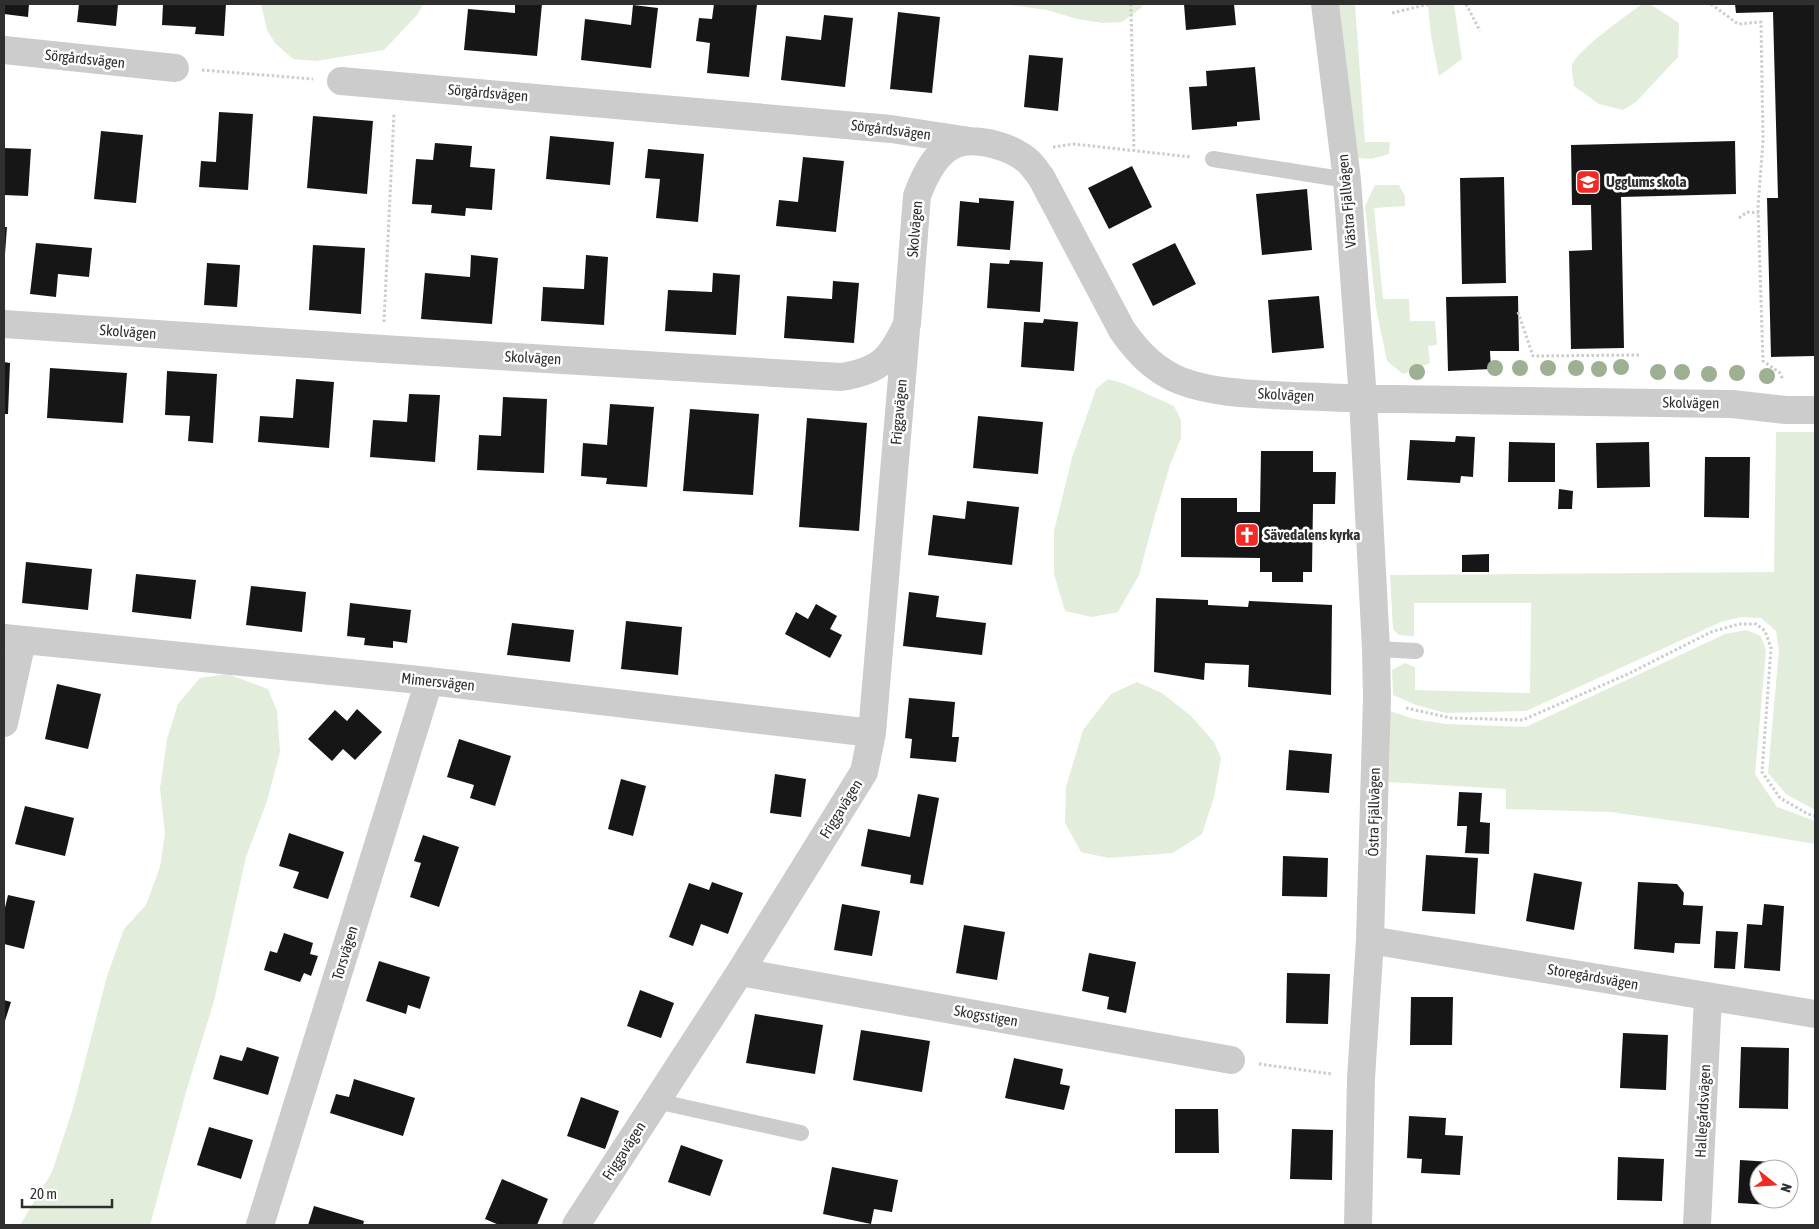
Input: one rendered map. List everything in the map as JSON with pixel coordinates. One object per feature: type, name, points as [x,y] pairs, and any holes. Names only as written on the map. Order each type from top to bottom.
[{"type":"street","name":"Västra Fjällvägen","points":[[1325,4],[1347,180],[1363,399]]},
{"type":"street","name":"Sörgårdsvägen","points":[[4,50],[176,68]]},
{"type":"street","name":"Sörgårdsvägen","points":[[341,81],[891,128],[972,141]]},
{"type":"street","name":"Skolvägen","points":[[4,324],[842,376],[862,374],[879,365],[890,354],[907,324],[917,196],[922,180],[941,154],[955,144],[972,141],[1005,148],[1028,162],[1041,177],[1053,198],[1122,330],[1145,359],[1165,374],[1180,381],[1201,387],[1257,394],[1363,399],[1732,404],[1786,410],[1815,410]]},
{"type":"street","name":"Friggavägen","points":[[576,1225],[740,972],[864,772],[872,733],[907,324]]},
{"type":"street","name":"Östra Fjällvägen","points":[[1358,1225],[1361,1078],[1370,940],[1377,698],[1363,399]]},
{"type":"street","name":"Mimersvägen","points":[[13,640],[429,681],[872,733]]},
{"type":"street","points":[[4,723],[13,640]]},
{"type":"street","name":"Torsvägen","points":[[260,1225],[429,681]]},
{"type":"street","name":"Storegårdsvägen","points":[[1370,940],[1815,1014]]},
{"type":"street","name":"Skogsstigen","points":[[740,972],[1231,1060]]},
{"type":"street","name":"Hallegårdsvägen","points":[[1697,1225],[1708,997]]},
{"type":"lane","points":[[1212,160],[1347,180]]},
{"type":"lane","points":[[1376,649],[1416,651]]},
{"type":"lane","points":[[656,1101],[801,1133]]},
{"type":"path","points":[[1131,4],[1134,150]]},
{"type":"path","points":[[1392,13],[1429,4]]},
{"type":"path","points":[[1466,4],[1480,31]]},
{"type":"path","points":[[1711,4],[1738,24],[1761,22],[1763,141],[1759,213],[1764,361],[1780,373],[1786,385],[1786,410]]},
{"type":"path","points":[[176,68],[341,81]]},
{"type":"path","points":[[383,349],[396,85]]},
{"type":"path","points":[[1074,144],[1212,160]]},
{"type":"path","points":[[1739,218],[1747,212],[1759,213]]},
{"type":"path","points":[[1518,312],[1533,356],[1641,355]]},
{"type":"path","points":[[1377,698],[1414,711],[1451,718],[1523,720],[1628,674],[1711,632],[1739,624],[1756,624],[1765,631],[1771,648],[1762,772],[1780,798],[1815,816]]},
{"type":"path","points":[[1231,1060],[1361,1078]]},
{"type":"green space","points":[[261,4],[423,4],[418,14],[384,50],[316,61],[293,59],[275,43],[267,30]]},
{"type":"green space","points":[[1003,4],[1143,4],[1141,8],[1122,22],[1103,23],[1077,19],[1047,10]]},
{"type":"green space","points":[[1339,4],[1355,4],[1365,142],[1390,142],[1389,154],[1371,159],[1358,158]]},
{"type":"green space","points":[[1428,4],[1454,4],[1462,59],[1439,76],[1431,36]]},
{"type":"green space","points":[[1642,4],[1650,4],[1679,23],[1678,57],[1636,102],[1623,110],[1599,104],[1574,86],[1572,66],[1575,59],[1592,42]]},
{"type":"green space","points":[[1375,185],[1399,185],[1405,196],[1405,206],[1374,208],[1383,299],[1409,299],[1410,321],[1435,321],[1437,345],[1428,346],[1430,363],[1403,374],[1387,361],[1376,308],[1365,206]]},
{"type":"green space","points":[[1108,379],[1125,384],[1174,406],[1181,420],[1181,438],[1170,465],[1139,575],[1118,612],[1092,617],[1065,611],[1054,574],[1054,531],[1072,458],[1096,389]]},
{"type":"green space","points":[[1776,432],[1815,432],[1815,810],[1786,794],[1768,773],[1779,650],[1776,631],[1761,618],[1741,617],[1721,622],[1526,711],[1446,713],[1416,705],[1393,695],[1392,670],[1405,663],[1415,667],[1415,690],[1530,693],[1531,603],[1414,603],[1414,636],[1399,635],[1393,629],[1390,575],[1774,572]]},
{"type":"green space","points":[[1746,630],[1761,636],[1766,651],[1755,774],[1777,807],[1815,821],[1815,844],[1611,812],[1506,809],[1506,789],[1389,782],[1390,711],[1414,719],[1446,724],[1526,727],[1725,634]]},
{"type":"green space","points":[[227,674],[268,689],[277,711],[280,752],[267,801],[246,857],[214,1001],[186,1092],[150,1225],[20,1225],[52,1172],[73,1108],[107,976],[124,929],[146,905],[160,867],[165,833],[160,789],[167,739],[178,704],[200,678]]},
{"type":"green space","points":[[1137,682],[1162,693],[1191,716],[1214,742],[1221,758],[1214,797],[1202,834],[1173,853],[1108,858],[1081,852],[1065,823],[1066,787],[1083,730],[1111,694]]},
{"type":"building","points":[[4,4],[29,4],[28,17],[4,14]]},
{"type":"building","points":[[79,4],[118,4],[116,26],[77,22]]},
{"type":"building","points":[[163,4],[226,4],[224,36],[195,34],[196,27],[162,25]]},
{"type":"building","points":[[515,4],[542,4],[537,56],[464,50],[468,9],[515,13]]},
{"type":"building","points":[[714,4],[757,4],[749,77],[707,73],[710,43],[696,41],[699,18],[712,19]]},
{"type":"building","points":[[1184,4],[1234,4],[1236,25],[1186,30]]},
{"type":"building","points":[[1735,4],[1815,4],[1815,356],[1771,357],[1767,198],[1778,198],[1773,12],[1736,13]]},
{"type":"building","points":[[633,5],[658,8],[651,68],[581,60],[585,19],[631,25]]},
{"type":"building","points":[[898,12],[940,17],[932,93],[890,89]]},
{"type":"building","points":[[824,15],[853,18],[845,87],[781,80],[786,36],[821,40]]},
{"type":"building","points":[[1029,55],[1063,58],[1058,111],[1024,107]]},
{"type":"building","points":[[1255,67],[1260,120],[1237,122],[1237,126],[1192,130],[1189,87],[1207,86],[1206,71]]},
{"type":"building","points":[[219,112],[253,114],[248,190],[199,187],[201,161],[216,162]]},
{"type":"building","points":[[313,116],[373,121],[367,194],[307,188]]},
{"type":"building","points":[[101,131],[143,135],[136,203],[94,199]]},
{"type":"building","points":[[550,136],[614,142],[610,185],[546,179]]},
{"type":"building","points":[[1735,141],[1736,194],[1621,197],[1624,348],[1571,349],[1569,251],[1592,250],[1591,205],[1572,205],[1571,145]]},
{"type":"building","points":[[435,143],[472,146],[470,167],[495,169],[492,210],[466,208],[465,216],[431,213],[432,205],[412,204],[416,159],[433,160]]},
{"type":"building","points":[[4,148],[31,149],[28,196],[4,195]]},
{"type":"building","points":[[648,149],[704,154],[698,222],[656,218],[660,179],[645,178]]},
{"type":"building","points":[[803,157],[844,161],[836,232],[776,226],[779,200],[798,202]]},
{"type":"building","points":[[1132,166],[1152,207],[1109,229],[1088,188]]},
{"type":"building","points":[[1504,177],[1506,283],[1462,284],[1460,178]]},
{"type":"building","points":[[1307,189],[1312,250],[1262,255],[1256,194]]},
{"type":"building","points":[[979,198],[1014,201],[1010,250],[957,246],[960,201],[979,203]]},
{"type":"building","points":[[4,227],[7,227],[5,254],[4,254]]},
{"type":"building","points":[[36,243],[92,248],[89,277],[58,274],[56,297],[30,294]]},
{"type":"building","points":[[1175,243],[1196,284],[1153,306],[1132,264]]},
{"type":"building","points":[[313,245],[365,248],[361,314],[309,310]]},
{"type":"building","points":[[471,255],[498,258],[492,324],[421,319],[425,273],[470,277]]},
{"type":"building","points":[[586,255],[608,257],[604,325],[541,321],[543,287],[584,289]]},
{"type":"building","points":[[1010,260],[1043,262],[1040,312],[987,308],[990,263],[1009,264]]},
{"type":"building","points":[[207,263],[240,265],[237,307],[204,305]]},
{"type":"building","points":[[713,273],[740,275],[736,335],[665,331],[668,290],[712,292]]},
{"type":"building","points":[[833,281],[859,283],[854,343],[784,338],[787,296],[832,299]]},
{"type":"building","points":[[1319,296],[1324,348],[1272,353],[1268,300]]},
{"type":"building","points":[[1518,296],[1519,351],[1490,351],[1491,369],[1448,371],[1446,297]]},
{"type":"building","points":[[1044,319],[1078,322],[1074,371],[1021,367],[1024,322],[1043,323]]},
{"type":"building","points":[[4,362],[10,363],[8,414],[4,414]]},
{"type":"building","points":[[50,368],[127,373],[123,423],[47,418]]},
{"type":"building","points":[[167,371],[217,374],[213,443],[188,441],[190,416],[165,415]]},
{"type":"building","points":[[296,379],[334,382],[329,448],[258,442],[260,416],[293,418]]},
{"type":"building","points":[[409,394],[440,395],[435,462],[370,457],[373,420],[407,422]]},
{"type":"building","points":[[503,397],[547,399],[544,473],[477,470],[479,435],[501,436]]},
{"type":"building","points":[[610,404],[654,407],[647,487],[606,484],[607,478],[581,476],[583,443],[607,445]]},
{"type":"building","points":[[690,409],[759,414],[753,495],[683,491]]},
{"type":"building","points":[[978,416],[1043,422],[1038,474],[973,468]]},
{"type":"building","points":[[807,418],[867,423],[859,531],[799,527]]},
{"type":"building","points":[[1456,436],[1475,437],[1473,477],[1461,476],[1460,483],[1407,480],[1410,440],[1455,442]]},
{"type":"building","points":[[1509,442],[1555,443],[1555,482],[1508,482]]},
{"type":"building","points":[[1649,442],[1650,487],[1597,488],[1596,443]]},
{"type":"building","name":"Sävedalens kyrka","points":[[1261,451],[1313,451],[1313,472],[1336,472],[1335,504],[1313,504],[1312,572],[1303,572],[1303,582],[1272,582],[1272,572],[1260,572],[1260,558],[1181,557],[1181,498],[1237,498],[1237,512],[1260,512]]},
{"type":"building","points":[[1705,457],[1750,457],[1749,518],[1704,517]]},
{"type":"building","points":[[1559,489],[1573,491],[1572,509],[1558,509]]},
{"type":"building","points":[[967,501],[1019,507],[1012,565],[928,555],[933,515],[965,519]]},
{"type":"building","points":[[1489,554],[1489,572],[1462,572],[1462,555]]},
{"type":"building","points":[[26,562],[92,569],[88,610],[22,603]]},
{"type":"building","points":[[136,574],[196,580],[191,619],[132,612]]},
{"type":"building","points":[[251,586],[306,592],[302,632],[246,625]]},
{"type":"building","points":[[909,592],[939,596],[936,617],[986,623],[982,655],[903,646]]},
{"type":"building","points":[[1156,598],[1208,600],[1208,605],[1248,607],[1249,601],[1332,605],[1331,695],[1248,687],[1249,665],[1205,663],[1204,680],[1154,672]]},
{"type":"building","points":[[350,603],[411,610],[407,643],[393,641],[393,648],[364,645],[365,638],[347,636]]},
{"type":"building","points":[[816,604],[837,616],[830,629],[842,635],[830,658],[785,634],[796,612],[808,619]]},
{"type":"building","points":[[626,621],[682,627],[678,675],[621,669]]},
{"type":"building","points":[[512,623],[574,630],[570,662],[507,655]]},
{"type":"building","points":[[57,684],[101,694],[88,749],[45,739]]},
{"type":"building","points":[[909,698],[955,702],[952,737],[959,737],[956,762],[910,758],[912,739],[905,738]]},
{"type":"building","points":[[357,709],[382,732],[355,760],[343,749],[332,761],[308,739],[335,710],[347,721]]},
{"type":"building","points":[[459,739],[511,756],[495,806],[470,798],[474,785],[447,777]]},
{"type":"building","points":[[1289,750],[1332,754],[1329,793],[1286,790]]},
{"type":"building","points":[[775,774],[806,779],[801,817],[770,813]]},
{"type":"building","points":[[621,779],[646,786],[633,836],[608,829]]},
{"type":"building","points":[[1459,792],[1482,793],[1480,822],[1490,823],[1489,854],[1465,853],[1467,826],[1457,826]]},
{"type":"building","points":[[918,794],[939,798],[923,885],[910,883],[911,875],[861,866],[868,829],[910,837]]},
{"type":"building","points":[[25,806],[74,818],[65,856],[15,844]]},
{"type":"building","points":[[289,833],[344,852],[328,899],[293,888],[299,872],[279,866]]},
{"type":"building","points":[[423,835],[459,847],[439,907],[410,897],[421,863],[414,861]]},
{"type":"building","points":[[1426,855],[1478,858],[1475,914],[1422,911]]},
{"type":"building","points":[[1283,856],[1328,858],[1327,897],[1282,896]]},
{"type":"building","points":[[1534,873],[1582,882],[1574,930],[1526,921]]},
{"type":"building","points":[[712,882],[743,893],[728,934],[701,924],[693,946],[669,937],[689,883],[709,890]]},
{"type":"building","points":[[1638,882],[1677,884],[1684,893],[1683,905],[1703,906],[1700,944],[1675,943],[1674,953],[1634,949]]},
{"type":"building","points":[[8,895],[35,901],[24,949],[4,944],[4,912]]},
{"type":"building","points":[[842,904],[880,911],[872,956],[834,950]]},
{"type":"building","points":[[1764,904],[1784,906],[1780,971],[1744,968],[1747,924],[1762,925]]},
{"type":"building","points":[[964,925],[1005,932],[997,980],[956,973]]},
{"type":"building","points":[[1716,931],[1738,932],[1735,969],[1714,968]]},
{"type":"building","points":[[284,933],[313,943],[310,954],[318,956],[311,976],[304,973],[300,982],[264,970],[270,951],[277,953]]},
{"type":"building","points":[[1089,953],[1136,962],[1126,1013],[1107,1009],[1109,997],[1082,991]]},
{"type":"building","points":[[379,961],[430,977],[420,1009],[408,1005],[406,1014],[366,1001]]},
{"type":"building","points":[[1287,973],[1330,974],[1328,1024],[1286,1023]]},
{"type":"building","points":[[640,990],[674,1003],[661,1038],[627,1026]]},
{"type":"building","points":[[1411,997],[1453,997],[1452,1045],[1410,1045]]},
{"type":"building","points":[[4,1000],[11,1002],[4,1024]]},
{"type":"building","points":[[755,1014],[823,1025],[815,1074],[746,1063]]},
{"type":"building","points":[[861,1030],[930,1041],[922,1092],[853,1080]]},
{"type":"building","points":[[1623,1033],[1668,1035],[1666,1090],[1620,1088]]},
{"type":"building","points":[[247,1047],[279,1057],[268,1095],[213,1079],[220,1055],[242,1061]]},
{"type":"building","points":[[1741,1047],[1789,1048],[1788,1109],[1739,1108]]},
{"type":"building","points":[[1014,1058],[1063,1069],[1060,1084],[1070,1086],[1064,1110],[1005,1098]]},
{"type":"building","points":[[354,1079],[415,1098],[403,1136],[330,1113],[336,1094],[349,1097]]},
{"type":"building","points":[[581,1097],[619,1111],[605,1149],[567,1136]]},
{"type":"building","points":[[1175,1109],[1218,1109],[1219,1153],[1175,1153]]},
{"type":"building","points":[[1409,1116],[1446,1118],[1445,1135],[1463,1136],[1460,1175],[1421,1173],[1422,1159],[1407,1158]]},
{"type":"building","points":[[209,1127],[253,1140],[241,1179],[197,1165]]},
{"type":"building","points":[[1292,1129],[1333,1130],[1332,1180],[1290,1179]]},
{"type":"building","points":[[681,1145],[723,1160],[710,1196],[668,1182]]},
{"type":"building","points":[[1618,1157],[1664,1159],[1662,1201],[1617,1200]]},
{"type":"building","points":[[1740,1160],[1749,1161],[1749,1204],[1738,1203]]},
{"type":"building","points":[[832,1167],[898,1180],[892,1212],[874,1209],[871,1224],[823,1214]]},
{"type":"building","points":[[502,1179],[548,1199],[537,1225],[499,1225],[485,1219]]},
{"type":"building","points":[[314,1206],[364,1221],[363,1225],[308,1225]]},
{"type":"place","name":"Ugglums skola","points":[[1588,182]]},
{"type":"place","name":"Sävedalens kyrka","points":[[1247,535]]}]
